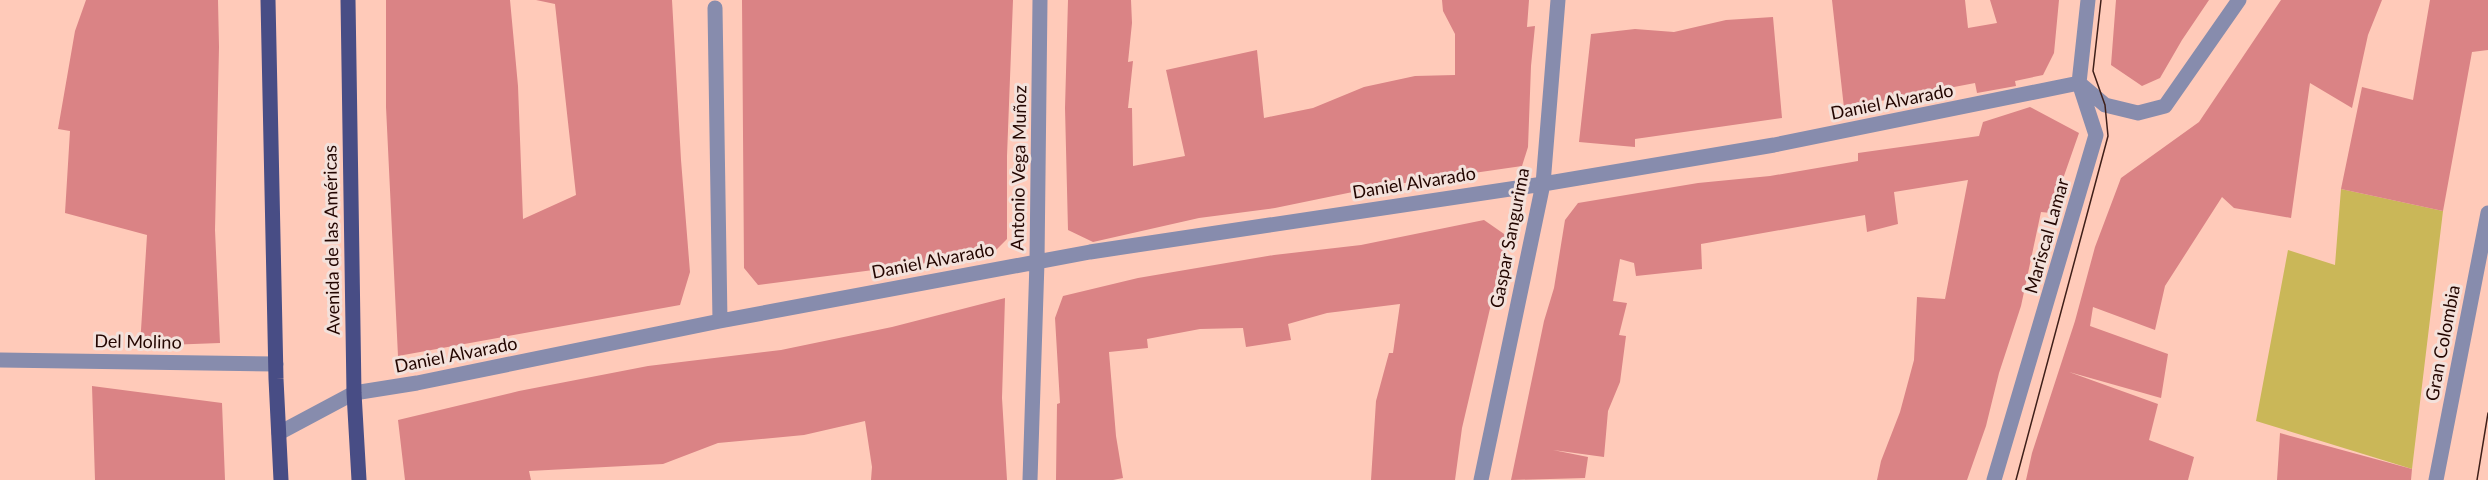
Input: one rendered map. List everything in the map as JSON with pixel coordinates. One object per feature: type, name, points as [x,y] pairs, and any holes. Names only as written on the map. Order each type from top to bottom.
[{"type":"main road","points":[[268,0],[276,363],[281,480]]},
{"type":"main road","name":"Avenida de las Américas","points":[[348,0],[354,393],[359,480]]},
{"type":"street","name":"Antonio Vega Muñoz","points":[[1030,480],[1037,262],[1040,0]]},
{"type":"street","name":"Gaspar Sangurima","points":[[1481,480],[1543,184],[1558,0]]},
{"type":"street","name":"Mariscal Lamar","points":[[1994,480],[2096,135],[2079,83],[2088,0]]},
{"type":"street","points":[[2079,83],[2105,105],[2138,113],[2165,106],[2239,0]]},
{"type":"street","points":[[715,8],[720,321]]},
{"type":"street","name":"Daniel Alvarado","points":[[279,433],[354,393],[417,383],[720,321],[1037,262],[1774,146],[2079,83]]},
{"type":"street","name":"Gran Colombia","points":[[2436,480],[2488,213]]},
{"type":"street","name":"Del Molino","points":[[0,360],[276,363]]},
{"type":"shaded area","points":[[2341,189],[2443,211],[2412,469],[2256,421],[2288,250],[2335,265]]},
{"type":"building","points":[[86,0],[218,0],[215,230],[220,343],[140,346],[147,235],[65,213],[70,131],[58,129],[75,31]]},
{"type":"building","points":[[386,0],[510,0],[518,86],[523,219],[576,195],[555,4],[536,0],[672,0],[690,272],[680,305],[398,356],[386,107]]},
{"type":"building","points":[[742,0],[1013,0],[1007,156],[1007,239],[995,251],[950,260],[758,285],[744,268]]},
{"type":"building","points":[[1068,0],[1131,0],[1132,23],[1128,62],[1133,61],[1128,108],[1132,108],[1133,166],[1185,156],[1166,70],[1257,50],[1264,118],[1313,108],[1364,87],[1415,76],[1455,75],[1455,34],[1443,11],[1442,0],[1529,0],[1527,27],[1535,26],[1528,147],[1522,166],[1377,187],[1275,208],[1199,218],[1093,242],[1068,230],[1065,108]]},
{"type":"building","points":[[1832,0],[1965,0],[1968,28],[1997,23],[1990,0],[2059,0],[2054,53],[2043,75],[2015,81],[2016,86],[1977,93],[1975,83],[1844,108]]},
{"type":"building","points":[[2116,0],[2209,0],[2160,78],[2142,86],[2111,65]]},
{"type":"building","points":[[2281,0],[2382,0],[2368,35],[2352,108],[2310,83],[2291,218],[2234,208],[2222,197],[2165,286],[2155,330],[2093,307],[2090,326],[2168,354],[2161,398],[2069,372],[2158,404],[2149,440],[2194,457],[2188,480],[2026,480],[2032,453],[2075,321],[2095,247],[2121,178],[2199,122]]},
{"type":"building","points":[[2430,0],[2488,0],[2488,50],[2472,52],[2443,211],[2341,189],[2362,87],[2413,100]]},
{"type":"building","points":[[1773,17],[1782,118],[1635,139],[1635,147],[1579,142],[1591,34],[1635,29],[1674,32],[1726,20]]},
{"type":"building","points":[[2030,107],[2079,133],[2051,213],[2041,212],[2021,306],[1999,373],[1986,426],[1967,480],[1877,480],[1881,461],[1900,412],[1914,360],[1917,297],[1945,299],[1968,180],[1894,192],[1898,224],[1867,232],[1865,215],[1701,244],[1702,269],[1636,276],[1634,263],[1620,259],[1613,301],[1627,303],[1619,335],[1626,336],[1620,382],[1608,411],[1604,457],[1553,450],[1588,457],[1585,478],[1511,480],[1544,321],[1554,288],[1565,220],[1578,203],[1698,183],[1770,176],[1858,161],[1858,153],[1979,136],[1983,122]]},
{"type":"building","points":[[1484,220],[1507,236],[1462,428],[1455,480],[1371,480],[1376,401],[1389,353],[1393,353],[1400,304],[1327,313],[1288,324],[1291,340],[1246,347],[1243,328],[1200,329],[1147,339],[1148,348],[1109,352],[1116,436],[1123,478],[1056,480],[1057,404],[1060,403],[1055,318],[1063,296],[1138,278],[1274,255],[1361,245]]},
{"type":"building","points":[[1005,298],[1002,398],[1007,480],[871,480],[872,467],[865,421],[804,435],[718,443],[663,464],[529,471],[531,480],[405,480],[398,420],[519,391],[648,366],[781,350],[892,327]]},
{"type":"building","points":[[92,386],[222,403],[225,480],[95,480]]},
{"type":"building","points":[[2280,433],[2412,469],[2411,480],[2277,480]]},
{"type":"tram line","points":[[2016,480],[2108,136],[2105,105],[2093,71],[2101,0]]},
{"type":"tram line","points":[[2477,480],[2488,413]]}]
